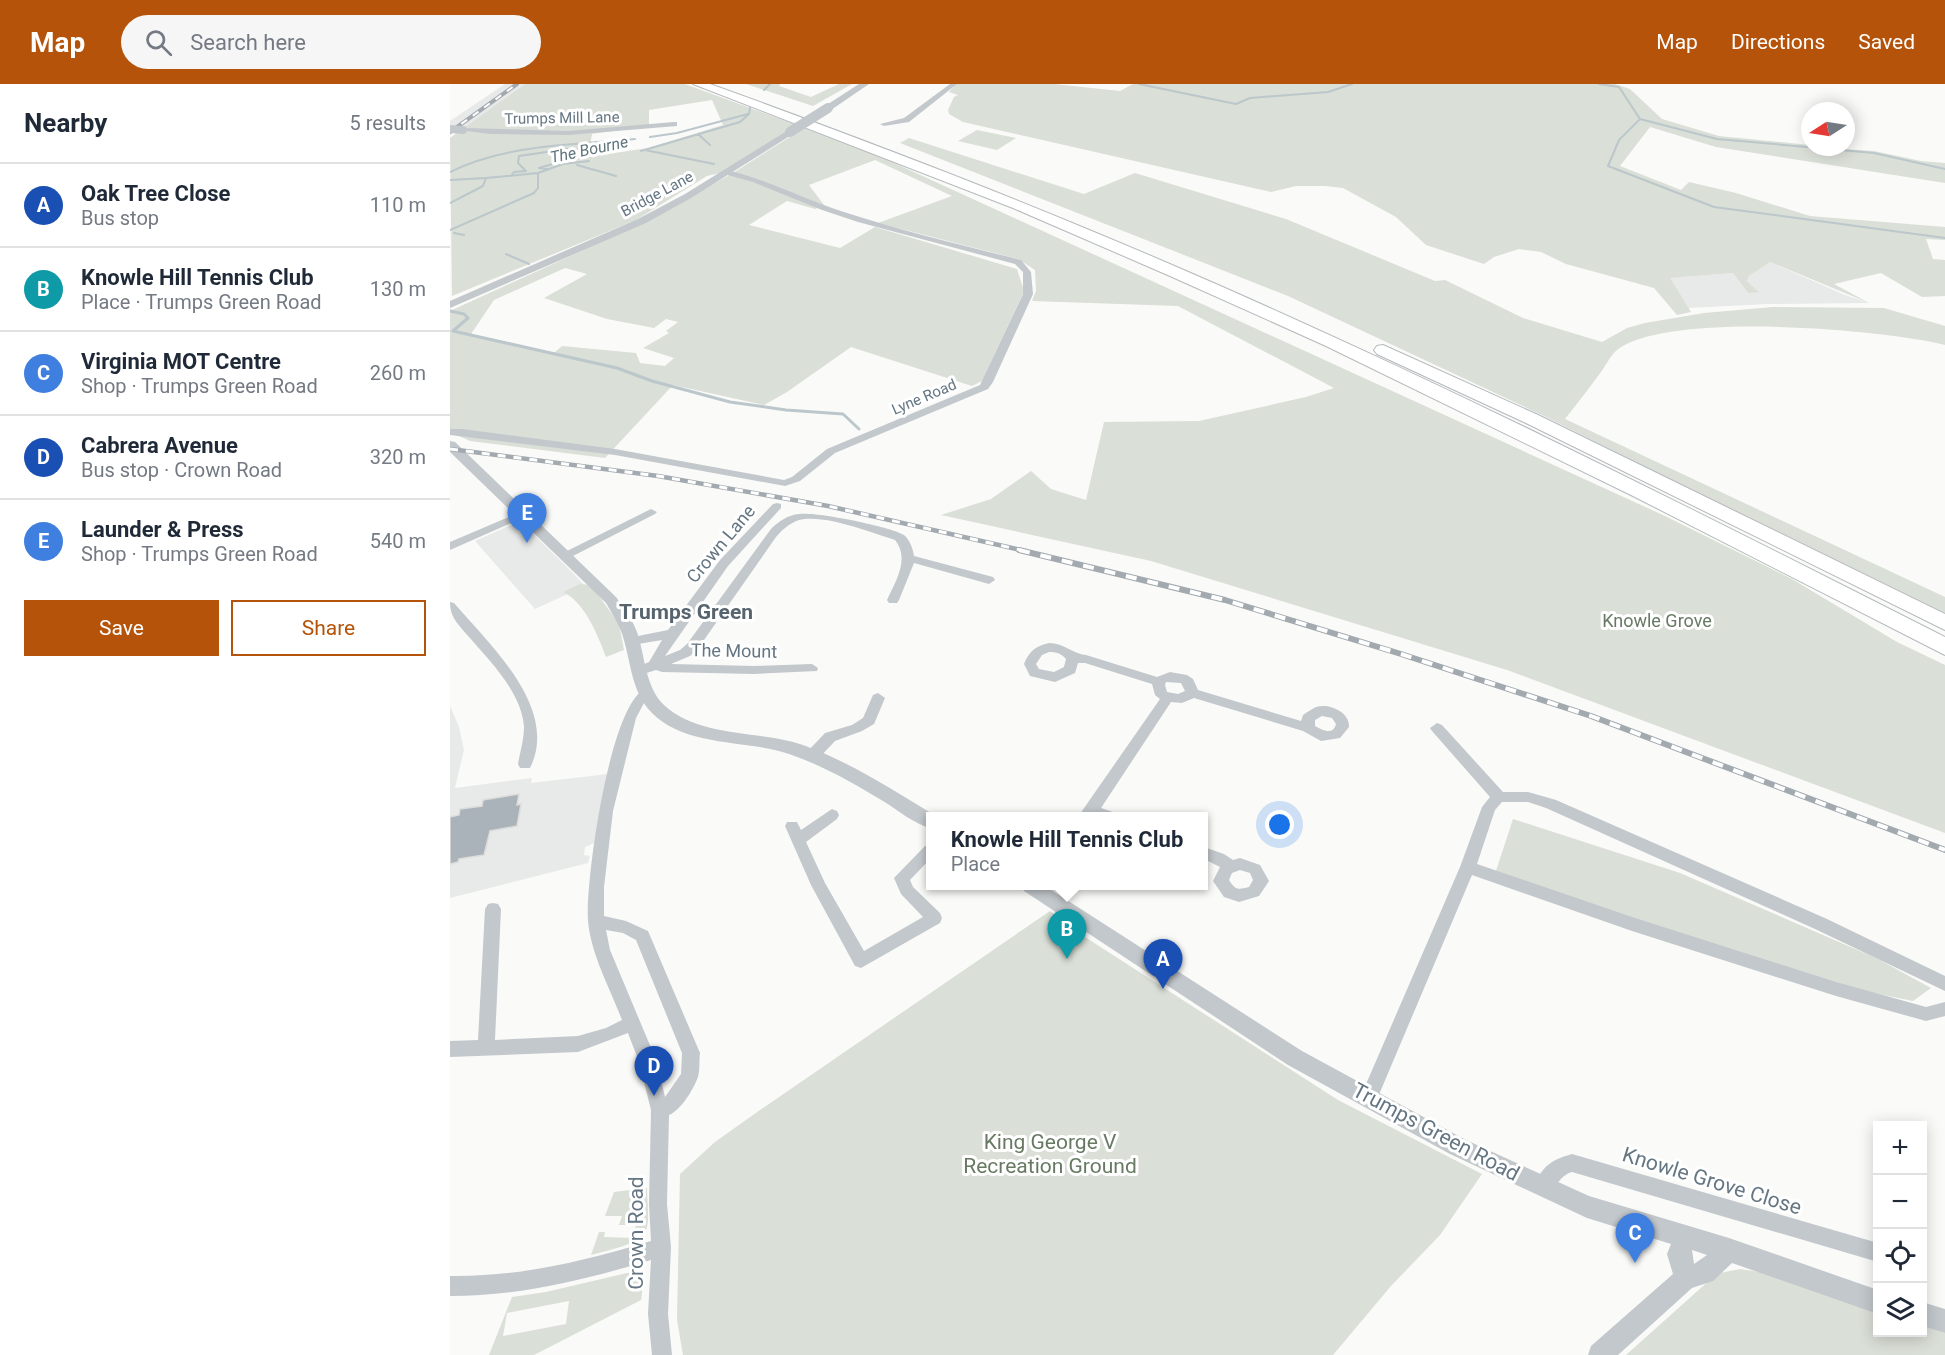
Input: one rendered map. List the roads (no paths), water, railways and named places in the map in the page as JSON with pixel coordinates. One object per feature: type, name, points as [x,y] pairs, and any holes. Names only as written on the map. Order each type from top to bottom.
[{"type":"highway","points":[[699,84],[877,148],[1001,196],[1217,291],[1626,485],[1945,647]]},
{"type":"highway","points":[[725,84],[1001,185],[1298,312],[1532,419],[1945,623]]},
{"type":"street","name":"Bridge Lane","points":[[450,305],[642,221],[727,172],[865,84]]},
{"type":"street","points":[[884,124],[906,120],[954,84]]},
{"type":"street","name":"Trumps Mill Lane","points":[[450,129],[530,135],[577,134],[674,124]]},
{"type":"street","name":"Lyne Road","points":[[450,432],[615,452],[785,483],[796,479],[831,451],[984,387],[1028,294],[1027,272],[1018,262],[871,223],[811,203],[748,177],[727,172]]},
{"type":"street","points":[[450,445],[611,600],[624,621],[632,641],[647,693],[657,708],[667,717],[694,728],[782,745],[812,756],[858,778],[926,819]]},
{"type":"street","name":"Crown Lane","points":[[655,664],[655,660],[672,634],[739,544],[777,506]]},
{"type":"street","points":[[565,555],[651,512]]},
{"type":"street","points":[[450,546],[523,514]]},
{"type":"street","points":[[640,671],[685,653],[692,647],[772,534],[795,518],[816,517],[899,537],[907,545],[910,559],[893,600]]},
{"type":"street","points":[[910,559],[927,561],[963,575],[989,580]]},
{"type":"street","points":[[450,606],[510,679],[518,694],[530,725],[525,764]]},
{"type":"street","points":[[632,641],[672,634]]},
{"type":"street","points":[[1074,658],[1086,659],[1159,682],[1170,677],[1185,680],[1192,686],[1192,693]]},
{"type":"street","name":"The Mount","points":[[655,664],[662,668],[754,670],[812,668]]},
{"type":"street","points":[[1159,682],[1159,691],[1168,697],[1182,698],[1192,693],[1308,728]]},
{"type":"street","name":"Crown Road","points":[[647,693],[639,700],[629,718],[606,811],[596,887],[596,922],[602,950],[648,1062],[660,1110],[658,1204],[661,1247],[658,1314],[662,1355]]},
{"type":"street","points":[[1090,812],[1168,697]]},
{"type":"street","points":[[812,756],[830,737],[858,728],[868,721],[878,698]]},
{"type":"street","points":[[1437,728],[1499,797]]},
{"type":"street","points":[[1369,1098],[1468,867],[1489,807],[1499,797],[1528,797],[1551,804],[1821,924],[1945,984]]},
{"type":"street","points":[[832,814],[795,833],[819,885],[863,968],[940,914],[906,890],[902,878],[926,854]]},
{"type":"street","points":[[1208,855],[1219,858],[1230,866]]},
{"type":"street","points":[[1468,867],[1632,924],[1836,989],[1926,1014],[1945,1009]]},
{"type":"street","name":"Trumps Green Road","points":[[1039,890],[1250,1030],[1458,1147],[1587,1207],[1729,1250],[1873,1300]]},
{"type":"street","points":[[486,1048],[493,909]]},
{"type":"street","points":[[596,922],[617,925],[642,936],[691,1053],[692,1064],[685,1085],[668,1107],[660,1110]]},
{"type":"street","points":[[450,1049],[578,1044],[609,1034],[632,1023]]},
{"type":"street","name":"Knowle Grove Close","points":[[1543,1187],[1558,1167],[1572,1163],[1873,1252]]},
{"type":"street","points":[[1685,1238],[1679,1254],[1686,1278]]},
{"type":"street","points":[[450,1286],[507,1285],[578,1274],[661,1247]]},
{"type":"street","points":[[1600,1355],[1686,1278],[1705,1273],[1729,1250]]},
{"type":"street","points":[[1927,1315],[1945,1321]]},
{"type":"waterway","points":[[764,90],[770,84]]},
{"type":"waterway","points":[[1139,84],[1236,104],[1250,98],[1328,92],[1352,84]]},
{"type":"waterway","points":[[1599,84],[1619,87],[1640,119]]},
{"type":"waterway","name":"The Bourne","points":[[698,134],[740,122],[749,114],[750,108]]},
{"type":"waterway","name":"The Bourne","points":[[650,137],[677,133],[748,114]]},
{"type":"waterway","points":[[1640,119],[1717,139],[1874,153],[1945,169]]},
{"type":"waterway","points":[[1640,119],[1619,140],[1608,166],[1714,207],[1945,238]]},
{"type":"waterway","name":"The Bourne","points":[[641,151],[698,134]]},
{"type":"waterway","points":[[698,134],[710,145]]},
{"type":"waterway","name":"The Bourne","points":[[450,172],[494,156],[517,151],[635,139]]},
{"type":"waterway","points":[[581,146],[577,150],[581,152]]},
{"type":"waterway","name":"The Bourne","points":[[511,176],[514,172],[526,171],[518,163],[519,156],[567,149]]},
{"type":"waterway","points":[[645,150],[714,164]]},
{"type":"waterway","name":"The Bourne","points":[[547,169],[539,168],[583,155],[582,153]]},
{"type":"waterway","name":"The Bourne","points":[[538,173],[563,164],[589,161]]},
{"type":"waterway","points":[[577,165],[616,176]]},
{"type":"waterway","name":"The Bourne","points":[[450,230],[534,193],[538,188],[538,173]]},
{"type":"waterway","points":[[511,176],[538,173]]},
{"type":"waterway","points":[[486,178],[511,176]]},
{"type":"waterway","points":[[450,180],[486,178]]},
{"type":"waterway","points":[[450,203],[483,186],[486,178]]},
{"type":"waterway","points":[[454,233],[464,235]]},
{"type":"waterway","points":[[506,254],[529,264]]},
{"type":"waterway","points":[[450,311],[464,314],[468,318],[453,331],[617,368],[652,381],[730,402],[786,410],[843,414],[859,429]]},
{"type":"railway","points":[[450,132],[517,84]]},
{"type":"railway","points":[[450,449],[658,476],[828,506],[1025,551]]},
{"type":"railway","points":[[1019,550],[1225,600],[1401,654],[1591,716],[1945,850]]},
{"type":"place","name":"Launder & Press","points":[[527,543]]},
{"type":"place","name":"Knowle Hill Tennis Club","points":[[1067,959]]},
{"type":"place","name":"Oak Tree Close","points":[[1163,989]]},
{"type":"place","name":"Cabrera Avenue","points":[[654,1096]]},
{"type":"place","name":"Virginia MOT Centre","points":[[1635,1263]]},
{"type":"district","name":"Trumps Green","points":[[686,612]]},
{"type":"park label","name":"Knowle Grove","points":[[1657,621]]},
{"type":"park label","name":"King George V Recreation Ground","points":[[1050,1154]]}]
